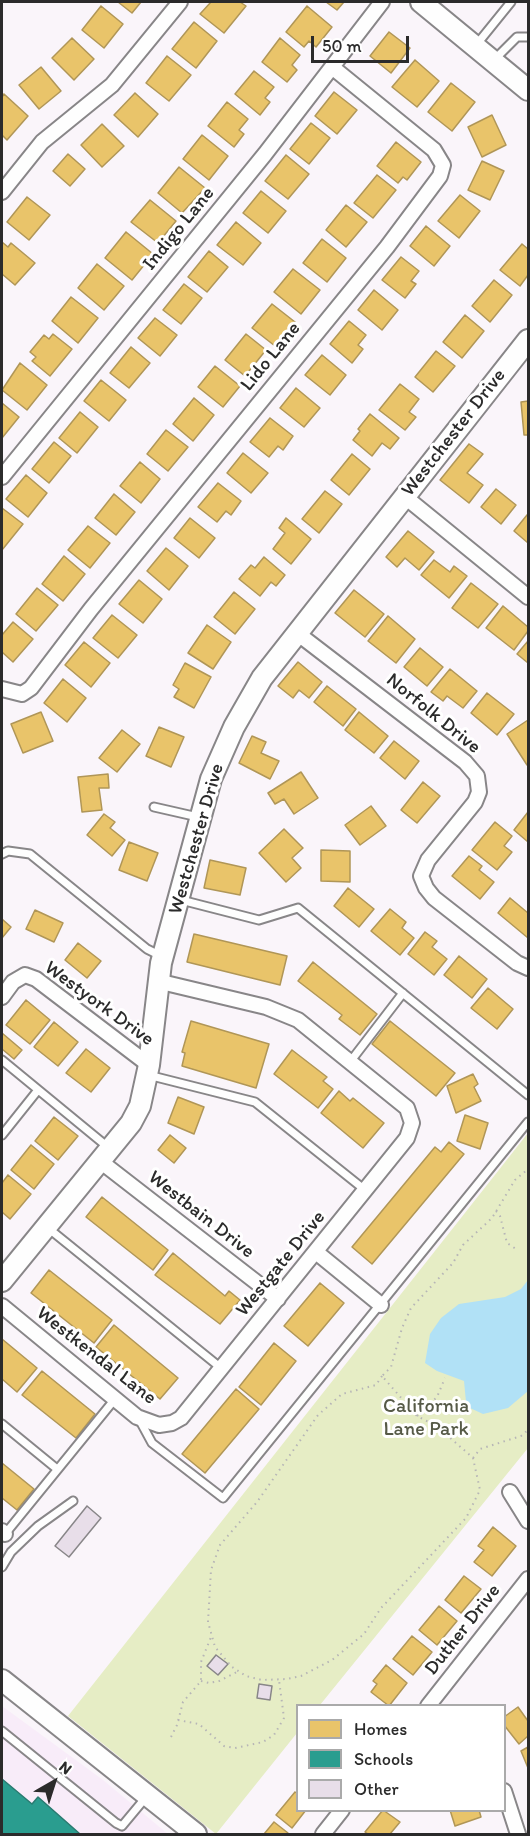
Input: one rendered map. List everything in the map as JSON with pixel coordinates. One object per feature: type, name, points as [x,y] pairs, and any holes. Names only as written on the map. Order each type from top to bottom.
[{"type":"street","points":[[2,192],[42,142],[112,85],[180,2]]},
{"type":"street","name":"Indigo Lane","points":[[2,477],[265,154],[382,2]]},
{"type":"street","points":[[421,2],[528,90]]},
{"type":"street","name":"Lido Lane","points":[[2,689],[22,694],[31,688],[91,609],[387,247],[440,176],[443,165],[434,150],[332,67]]},
{"type":"street","name":"Westchester Drive","points":[[2,1281],[105,1155],[140,1106],[148,1070],[157,981],[211,779],[234,727],[262,678],[528,340]]},
{"type":"street","points":[[404,496],[528,597]]},
{"type":"street","name":"Norfolk Drive","points":[[297,633],[465,762],[477,776],[479,792],[475,802],[428,860],[421,876],[426,888],[434,898],[517,963],[528,968]]},
{"type":"street","name":"Westyork Drive","points":[[2,997],[14,982],[25,975],[36,979],[148,1070]]},
{"type":"street","points":[[157,981],[266,1007],[298,1020],[350,1062]]},
{"type":"street","name":"Westgate Drive","points":[[172,1423],[181,1418],[407,1138],[412,1123],[407,1108],[350,1062]]},
{"type":"street","name":"Westbain Drive","points":[[105,1155],[278,1299]]},
{"type":"street","points":[[316,1252],[381,1305]]},
{"type":"street","name":"Westkendal Lane","points":[[2,1306],[137,1417],[159,1425],[172,1423]]},
{"type":"street","points":[[510,1492],[528,1521]]},
{"type":"street","name":"Duther Drive","points":[[432,1704],[528,1579]]},
{"type":"street","points":[[2,1680],[196,1834]]},
{"type":"street","points":[[506,1797],[518,1834]]},
{"type":"street","points":[[323,1834],[340,1812]]},
{"type":"lane","points":[[475,46],[511,2]]},
{"type":"lane","points":[[494,61],[517,37],[528,37]]},
{"type":"lane","points":[[154,807],[201,818]]},
{"type":"lane","points":[[2,854],[8,851],[30,854],[147,949],[163,957]]},
{"type":"lane","points":[[179,899],[259,920],[298,908],[528,1095]]},
{"type":"lane","points":[[350,1062],[403,993]]},
{"type":"lane","points":[[2,1060],[38,1090],[105,1155]]},
{"type":"lane","points":[[148,1070],[255,1102],[365,1190]]},
{"type":"lane","points":[[2,1136],[38,1090]]},
{"type":"lane","points":[[137,1417],[152,1443],[223,1498],[528,1122]]},
{"type":"lane","points":[[46,1227],[221,1368]]},
{"type":"lane","points":[[3,1534],[115,1399]]},
{"type":"lane","points":[[2,1424],[57,1469]]},
{"type":"lane","points":[[2,1567],[11,1552],[38,1526],[73,1501]]},
{"type":"lane","points":[[2,1731],[122,1826],[148,1795]]},
{"type":"path","points":[[382,1376],[417,1416],[438,1427],[473,1458],[480,1490],[466,1518],[381,1608],[364,1634],[318,1668],[301,1676],[262,1680],[239,1671],[226,1661],[211,1637],[208,1622],[211,1570],[220,1545],[257,1502],[318,1415],[342,1394],[376,1385],[382,1376],[391,1367],[402,1328],[411,1308],[453,1263],[463,1245],[496,1211],[515,1180],[528,1169]]},
{"type":"path","points":[[496,1211],[500,1216],[507,1243],[516,1249]]},
{"type":"path","points":[[417,1416],[437,1397],[445,1378]]},
{"type":"path","points":[[473,1458],[480,1449],[521,1436],[528,1430]]},
{"type":"path","points":[[171,1737],[183,1702],[201,1682],[201,1662],[211,1637]]},
{"type":"path","points":[[201,1682],[219,1681],[239,1671]]},
{"type":"path","points":[[178,1720],[199,1724],[224,1746],[235,1748],[263,1742],[274,1735],[284,1718],[279,1680]]},
{"type":"shaded area","points":[[2,1706],[103,1780],[168,1834],[2,1834]]},
{"type":"green space","name":"California Lane Park","points":[[528,1133],[528,1448],[321,1704],[296,1704],[296,1734],[216,1834],[68,1716]]},
{"type":"water","points":[[528,1280],[528,1391],[508,1408],[483,1414],[470,1408],[466,1402],[464,1381],[437,1371],[425,1363],[430,1334],[441,1318],[459,1304],[505,1297],[521,1289]]},
{"type":"building: Homes","points":[[118,2],[141,2],[132,13]]},
{"type":"building: Homes","points":[[211,2],[240,2],[246,6],[224,33],[200,14]]},
{"type":"building: Homes","points":[[326,2],[344,2],[337,10]]},
{"type":"building: Homes","points":[[101,6],[123,24],[104,48],[82,30]]},
{"type":"building: Homes","points":[[307,6],[332,27],[316,47],[309,41],[304,47],[286,32]]},
{"type":"building: Homes","points":[[194,22],[217,41],[196,68],[172,49]]},
{"type":"building: Homes","points":[[389,32],[410,48],[391,73],[370,56]]},
{"type":"building: Homes","points":[[72,38],[94,59],[74,80],[52,58]]},
{"type":"building: Homes","points":[[280,38],[300,55],[292,65],[297,70],[287,82],[262,62]]},
{"type":"building: Homes","points":[[167,56],[191,75],[169,101],[146,83]]},
{"type":"building: Homes","points":[[415,60],[439,81],[417,107],[392,87]]},
{"type":"building: Homes","points":[[41,67],[61,91],[39,109],[19,85]]},
{"type":"building: Homes","points":[[254,71],[274,87],[265,98],[270,102],[260,115],[235,94]]},
{"type":"building: Homes","points":[[451,83],[475,102],[452,131],[428,112]]},
{"type":"building: Homes","points":[[334,92],[357,110],[337,134],[315,116]]},
{"type":"building: Homes","points":[[135,93],[158,114],[138,137],[114,115]]},
{"type":"building: Homes","points":[[4,94],[28,116],[7,140],[2,135],[2,97]]},
{"type":"building: Homes","points":[[227,102],[248,119],[239,130],[244,134],[234,147],[208,126]]},
{"type":"building: Homes","points":[[492,115],[506,145],[482,157],[468,127]]},
{"type":"building: Homes","points":[[311,123],[330,138],[309,164],[290,149]]},
{"type":"building: Homes","points":[[102,124],[124,146],[102,167],[81,145]]},
{"type":"building: Homes","points":[[202,135],[228,156],[209,180],[183,159]]},
{"type":"building: Homes","points":[[396,142],[421,162],[407,180],[403,177],[398,183],[377,166]]},
{"type":"building: Homes","points":[[68,154],[85,169],[70,186],[53,171]]},
{"type":"building: Homes","points":[[286,155],[309,174],[288,199],[265,181]]},
{"type":"building: Homes","points":[[482,161],[504,171],[490,200],[468,190]]},
{"type":"building: Homes","points":[[179,167],[205,188],[182,213],[158,193]]},
{"type":"building: Homes","points":[[377,175],[396,190],[373,218],[354,203]]},
{"type":"building: Homes","points":[[261,191],[286,211],[268,233],[243,213]]},
{"type":"building: Homes","points":[[460,195],[480,211],[459,238],[438,221]]},
{"type":"building: Homes","points":[[27,197],[50,215],[29,240],[7,222]]},
{"type":"building: Homes","points":[[150,200],[176,221],[158,243],[131,222]]},
{"type":"building: Homes","points":[[346,205],[367,222],[346,247],[326,230]]},
{"type":"building: Homes","points":[[236,222],[261,243],[243,265],[217,245]]},
{"type":"building: Homes","points":[[426,226],[450,246],[434,266],[410,246]]},
{"type":"building: Homes","points":[[126,232],[153,254],[132,280],[105,258]]},
{"type":"building: Homes","points":[[322,239],[346,258],[327,282],[303,263]]},
{"type":"building: Homes","points":[[2,242],[8,247],[11,243],[35,263],[15,285],[2,274]]},
{"type":"building: Homes","points":[[522,244],[528,249],[528,275],[520,286],[500,270]]},
{"type":"building: Homes","points":[[209,251],[228,267],[207,292],[188,277]]},
{"type":"building: Homes","points":[[401,257],[419,271],[411,281],[416,284],[405,298],[382,280]]},
{"type":"building: Homes","points":[[97,264],[124,286],[104,310],[78,288]]},
{"type":"building: Homes","points":[[293,269],[320,290],[301,314],[274,292]]},
{"type":"building: Homes","points":[[494,280],[512,295],[490,322],[472,306]]},
{"type":"building: Homes","points":[[184,284],[202,298],[181,324],[163,310]]},
{"type":"building: Homes","points":[[374,290],[398,310],[382,330],[358,310]]},
{"type":"building: Homes","points":[[71,297],[98,318],[78,343],[52,321]]},
{"type":"building: Homes","points":[[272,304],[295,322],[275,346],[252,328]]},
{"type":"building: Homes","points":[[465,315],[484,331],[462,358],[443,342]]},
{"type":"building: Homes","points":[[155,318],[177,335],[160,356],[138,338]]},
{"type":"building: Homes","points":[[349,321],[366,335],[358,345],[363,349],[352,363],[330,344]]},
{"type":"building: Homes","points":[[53,334],[72,349],[50,376],[32,361],[36,357],[30,352],[44,335],[49,339]]},
{"type":"building: Homes","points":[[246,334],[266,350],[245,376],[225,360]]},
{"type":"building: Homes","points":[[131,347],[150,363],[129,388],[110,373]]},
{"type":"building: Homes","points":[[436,351],[455,366],[433,392],[415,377]]},
{"type":"building: Homes","points":[[322,355],[346,375],[330,395],[305,375]]},
{"type":"building: Homes","points":[[20,363],[47,385],[27,410],[2,390]]},
{"type":"building: Homes","points":[[215,366],[240,386],[223,407],[198,387]]},
{"type":"building: Homes","points":[[101,380],[126,400],[109,421],[84,401]]},
{"type":"building: Homes","points":[[400,384],[419,399],[409,412],[416,417],[405,430],[379,410]]},
{"type":"building: Homes","points":[[296,388],[320,408],[304,427],[280,408]]},
{"type":"building: Homes","points":[[194,398],[214,415],[193,441],[173,424]]},
{"type":"building: Homes","points":[[528,401],[528,435],[524,435],[521,402]]},
{"type":"building: Homes","points":[[2,403],[19,417],[2,438]]},
{"type":"building: Homes","points":[[80,412],[98,427],[77,453],[59,438]]},
{"type":"building: Homes","points":[[370,414],[399,438],[390,449],[382,443],[372,456],[353,440],[360,431],[358,429]]},
{"type":"building: Homes","points":[[270,418],[293,436],[283,450],[278,446],[269,457],[250,442]]},
{"type":"building: Homes","points":[[166,430],[188,447],[168,471],[147,454]]},
{"type":"building: Homes","points":[[54,442],[71,456],[49,483],[32,469]]},
{"type":"building: Homes","points":[[469,444],[483,454],[467,473],[483,485],[469,503],[440,480]]},
{"type":"building: Homes","points":[[243,453],[268,473],[251,493],[227,473]]},
{"type":"building: Homes","points":[[352,454],[370,469],[349,495],[331,480]]},
{"type":"building: Homes","points":[[140,462],[160,479],[141,503],[120,486]]},
{"type":"building: Homes","points":[[26,475],[47,493],[28,517],[6,499]]},
{"type":"building: Homes","points":[[218,483],[241,501],[231,515],[226,511],[217,522],[198,507]]},
{"type":"building: Homes","points":[[496,489],[516,505],[501,524],[481,507]]},
{"type":"building: Homes","points":[[325,491],[342,504],[319,533],[302,519]]},
{"type":"building: Homes","points":[[114,494],[135,512],[116,535],[95,518]]},
{"type":"building: Homes","points":[[2,508],[23,524],[2,550]]},
{"type":"building: Homes","points":[[528,516],[528,543],[514,531]]},
{"type":"building: Homes","points":[[190,518],[215,538],[199,558],[174,538]]},
{"type":"building: Homes","points":[[286,518],[311,539],[291,564],[273,549],[285,533],[279,528]]},
{"type":"building: Homes","points":[[88,526],[110,543],[90,568],[68,550]]},
{"type":"building: Homes","points":[[408,531],[434,552],[419,570],[405,558],[397,567],[386,557]]},
{"type":"building: Homes","points":[[166,548],[188,566],[169,590],[147,571]]},
{"type":"building: Homes","points":[[64,556],[85,574],[63,601],[42,584]]},
{"type":"building: Homes","points":[[264,557],[285,575],[276,586],[271,582],[260,596],[239,579],[251,565],[255,568]]},
{"type":"building: Homes","points":[[434,560],[450,572],[454,566],[467,576],[449,598],[421,575]]},
{"type":"building: Homes","points":[[139,580],[162,599],[143,623],[119,604]]},
{"type":"building: Homes","points":[[471,583],[498,604],[478,628],[452,608]]},
{"type":"building: Homes","points":[[37,588],[58,605],[36,631],[16,614]]},
{"type":"building: Homes","points":[[354,590],[384,614],[365,637],[335,613]]},
{"type":"building: Homes","points":[[234,592],[255,609],[235,634],[214,617]]},
{"type":"building: Homes","points":[[503,606],[528,627],[528,631],[514,650],[486,628]]},
{"type":"building: Homes","points":[[112,615],[137,635],[118,658],[93,638]]},
{"type":"building: Homes","points":[[388,616],[415,639],[396,663],[368,641]]},
{"type":"building: Homes","points":[[13,622],[33,639],[13,662],[2,652],[2,635]]},
{"type":"building: Homes","points":[[207,625],[231,642],[213,669],[188,653]]},
{"type":"building: Homes","points":[[528,641],[528,663],[517,654]]},
{"type":"building: Homes","points":[[84,642],[110,663],[91,687],[65,665]]},
{"type":"building: Homes","points":[[420,648],[443,667],[427,686],[404,667]]},
{"type":"building: Homes","points":[[298,662],[322,682],[309,698],[299,690],[293,698],[278,686]]},
{"type":"building: Homes","points":[[185,663],[211,677],[194,708],[174,697],[179,689],[173,685]]},
{"type":"building: Homes","points":[[450,669],[477,691],[463,708],[447,696],[443,701],[431,692]]},
{"type":"building: Homes","points":[[63,679],[86,698],[67,722],[44,703]]},
{"type":"building: Homes","points":[[327,686],[356,709],[343,726],[314,702]]},
{"type":"building: Homes","points":[[487,693],[514,714],[497,735],[471,713]]},
{"type":"building: Homes","points":[[41,712],[53,741],[23,753],[11,724]]},
{"type":"building: Homes","points":[[359,712],[388,736],[374,753],[345,730]]},
{"type":"building: Homes","points":[[528,720],[528,764],[527,765],[507,734]]},
{"type":"building: Homes","points":[[159,727],[184,737],[171,767],[146,756]]},
{"type":"building: Homes","points":[[122,730],[140,744],[117,772],[99,758]]},
{"type":"building: Homes","points":[[252,736],[266,742],[261,753],[279,761],[270,779],[239,763]]},
{"type":"building: Homes","points":[[394,741],[419,761],[405,779],[380,758]]},
{"type":"building: Homes","points":[[301,772],[318,798],[294,814],[284,799],[275,804],[268,793]]},
{"type":"building: Homes","points":[[108,774],[109,788],[99,788],[102,810],[82,812],[78,777]]},
{"type":"building: Homes","points":[[423,782],[440,796],[417,823],[401,810]]},
{"type":"building: Homes","points":[[371,806],[386,826],[360,845],[345,825]]},
{"type":"building: Homes","points":[[528,812],[528,842],[514,830]]},
{"type":"building: Homes","points":[[104,814],[115,822],[110,828],[125,840],[112,856],[87,835]]},
{"type":"building: Homes","points":[[495,822],[512,836],[504,846],[512,852],[497,870],[472,850]]},
{"type":"building: Homes","points":[[284,829],[303,848],[292,858],[301,868],[286,882],[259,853]]},
{"type":"building: Homes","points":[[129,842],[158,853],[147,881],[119,870]]},
{"type":"building: Homes","points":[[321,850],[350,851],[350,882],[321,881]]},
{"type":"building: Homes","points":[[469,856],[482,866],[479,870],[494,882],[480,899],[452,876]]},
{"type":"building: Homes","points":[[210,860],[246,868],[240,895],[204,888]]},
{"type":"building: Homes","points":[[348,888],[374,909],[359,927],[334,906]]},
{"type":"building: Homes","points":[[510,898],[528,913],[528,938],[498,913]]},
{"type":"building: Homes","points":[[390,909],[406,922],[402,928],[414,938],[400,955],[371,931]]},
{"type":"building: Homes","points":[[35,910],[63,923],[54,942],[26,929]]},
{"type":"building: Homes","points":[[2,919],[11,927],[2,938]]},
{"type":"building: Homes","points":[[425,932],[437,941],[432,947],[447,959],[434,975],[408,954]]},
{"type":"building: Homes","points":[[194,934],[287,956],[280,985],[187,962]]},
{"type":"building: Homes","points":[[78,943],[101,961],[87,978],[65,960]]},
{"type":"building: Homes","points":[[459,956],[487,979],[472,998],[444,975]]},
{"type":"building: Homes","points":[[313,962],[377,1014],[360,1035],[339,1019],[342,1015],[298,981]]},
{"type":"building: Homes","points":[[488,988],[513,1009],[497,1029],[471,1008]]},
{"type":"building: Homes","points":[[26,1000],[50,1020],[30,1044],[6,1025]]},
{"type":"building: Homes","points":[[191,1021],[269,1044],[256,1088],[182,1066],[185,1053],[182,1052]]},
{"type":"building: Homes","points":[[390,1021],[455,1073],[436,1096],[372,1044]]},
{"type":"building: Homes","points":[[54,1022],[78,1042],[58,1066],[34,1047]]},
{"type":"building: Homes","points":[[2,1033],[22,1050],[14,1059],[2,1049]]},
{"type":"building: Homes","points":[[86,1049],[110,1068],[91,1092],[66,1073]]},
{"type":"building: Homes","points":[[292,1050],[327,1077],[323,1081],[333,1089],[318,1108],[274,1074]]},
{"type":"building: Homes","points":[[473,1074],[478,1084],[474,1087],[481,1101],[456,1113],[447,1086]]},
{"type":"building: Homes","points":[[339,1091],[350,1101],[353,1098],[384,1123],[363,1148],[321,1113]]},
{"type":"building: Homes","points":[[178,1097],[204,1107],[194,1134],[168,1123]]},
{"type":"building: Homes","points":[[465,1115],[488,1123],[480,1149],[457,1141]]},
{"type":"building: Homes","points":[[54,1117],[78,1136],[58,1160],[35,1141]]},
{"type":"building: Homes","points":[[170,1135],[186,1148],[174,1163],[158,1150]]},
{"type":"building: Homes","points":[[449,1142],[464,1154],[372,1264],[352,1247],[435,1147],[441,1152]]},
{"type":"building: Homes","points":[[31,1145],[54,1164],[34,1189],[11,1170]]},
{"type":"building: Homes","points":[[8,1175],[31,1194],[10,1219],[2,1212],[2,1183]]},
{"type":"building: Homes","points":[[102,1197],[168,1250],[153,1270],[86,1217]]},
{"type":"building: Homes","points":[[173,1253],[225,1296],[229,1291],[240,1300],[220,1324],[155,1275]]},
{"type":"building: Homes","points":[[49,1270],[112,1320],[94,1343],[31,1293]]},
{"type":"building: Homes","points":[[320,1283],[344,1303],[308,1346],[284,1326]]},
{"type":"building: Homes","points":[[114,1325],[178,1378],[160,1399],[96,1347]]},
{"type":"building: Homes","points":[[2,1339],[37,1368],[17,1392],[2,1379]]},
{"type":"building: Homes","points":[[274,1343],[296,1361],[261,1405],[239,1387]]},
{"type":"building: Homes","points":[[42,1371],[95,1414],[76,1438],[22,1395]]},
{"type":"building: Homes","points":[[236,1389],[259,1409],[205,1473],[182,1454]]},
{"type":"building: Homes","points":[[2,1463],[34,1489],[17,1510],[2,1498]]},
{"type":"building: Homes","points":[[493,1527],[516,1546],[492,1576],[474,1562],[484,1550],[478,1546]]},
{"type":"building: Homes","points":[[464,1576],[481,1589],[461,1613],[445,1600]]},
{"type":"building: Homes","points":[[439,1606],[457,1621],[437,1645],[419,1630]]},
{"type":"building: Homes","points":[[412,1636],[432,1652],[413,1675],[393,1659]]},
{"type":"building: Homes","points":[[386,1665],[407,1683],[391,1704],[386,1704],[371,1692],[377,1684],[373,1681]]},
{"type":"building: Homes","points":[[518,1707],[528,1721],[528,1736],[519,1744],[506,1728],[506,1716]]},
{"type":"building: Homes","points":[[528,1747],[528,1768],[521,1751]]},
{"type":"building: Homes","points":[[296,1793],[296,1812],[304,1812],[292,1828],[276,1815]]},
{"type":"building: Homes","points":[[381,1812],[386,1812],[400,1822],[390,1834],[365,1832]]},
{"type":"building: Homes","points":[[451,1812],[480,1812],[481,1817],[455,1826]]},
{"type":"building: Homes","points":[[274,1822],[288,1833],[264,1834]]},
{"type":"building: Schools","points":[[2,1779],[32,1804],[38,1797],[80,1834],[2,1834]]},
{"type":"building: Other","points":[[87,1506],[101,1518],[69,1557],[55,1546]]},
{"type":"building: Other","points":[[216,1655],[228,1664],[218,1675],[207,1666]]},
{"type":"building: Other","points":[[259,1684],[272,1686],[270,1700],[257,1698]]}]
